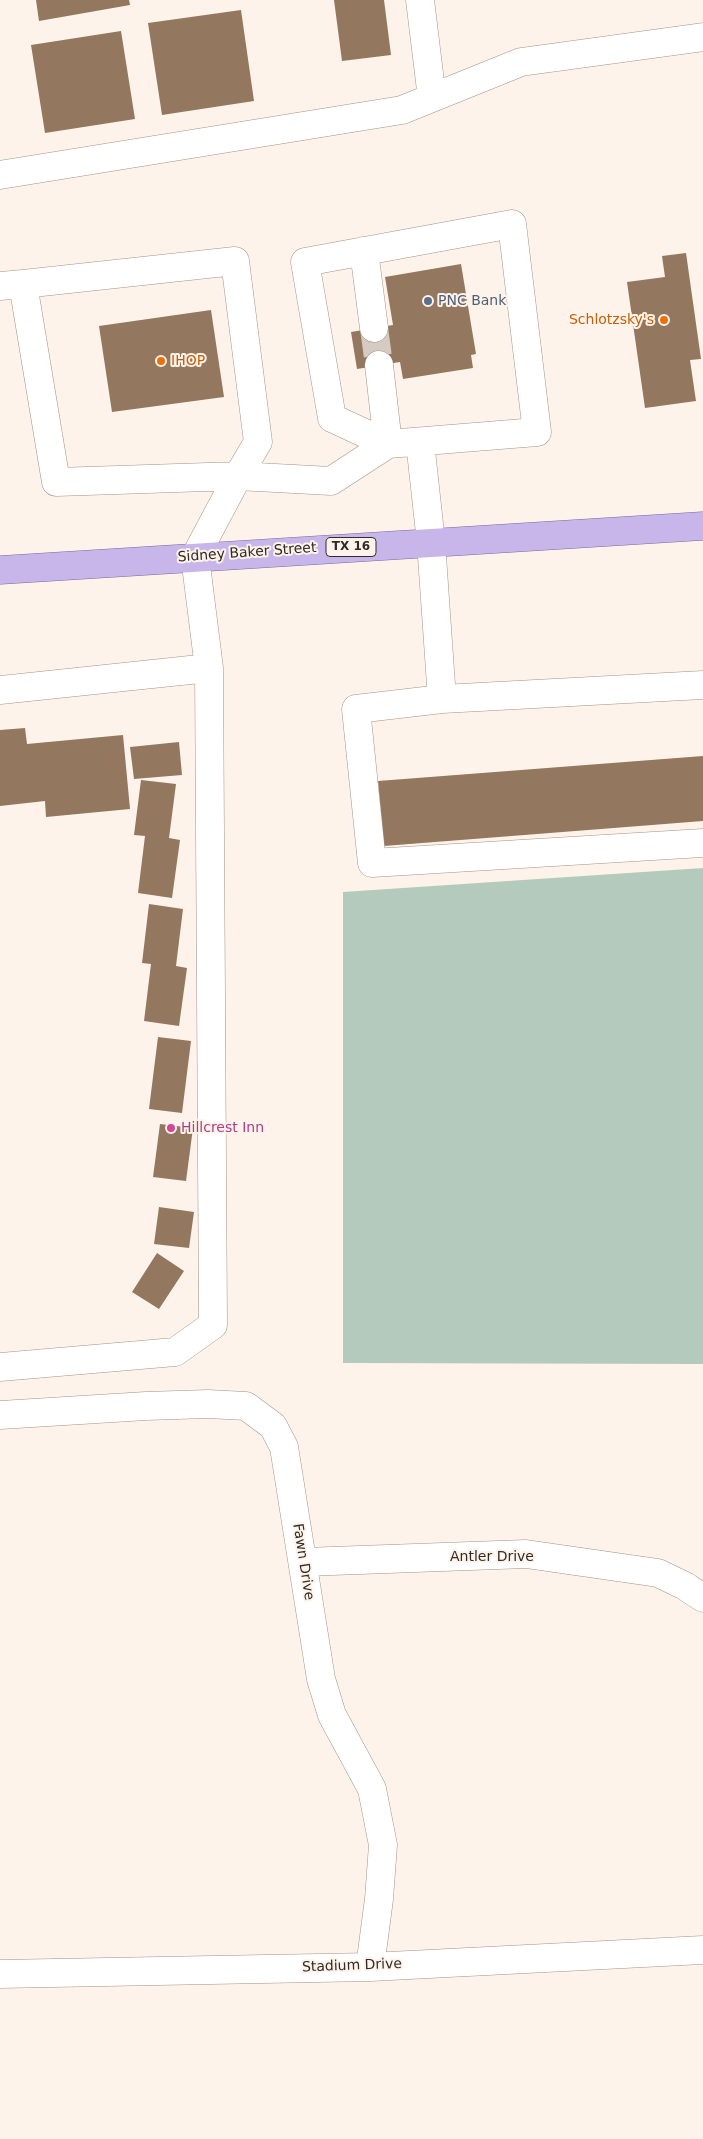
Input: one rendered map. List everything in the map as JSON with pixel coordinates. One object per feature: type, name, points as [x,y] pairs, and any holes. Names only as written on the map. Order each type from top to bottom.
[{"type":"main road","name":"Sidney Baker Street","points":[[0,570],[703,526]]},
{"type":"street","points":[[420,0],[432,98]]},
{"type":"street","points":[[1,168],[402,110],[521,62],[703,37]]},
{"type":"street","points":[[512,224],[537,432],[388,444],[332,418],[305,262],[364,252],[512,224]]},
{"type":"street","points":[[364,252],[374,328]]},
{"type":"street","points":[[0,1367],[175,1352],[213,1325],[210,668],[195,557],[238,476],[258,442],[235,261],[12,285],[56,482],[238,476],[331,480],[388,444]]},
{"type":"street","points":[[380,365],[388,444]]},
{"type":"street","points":[[420,442],[431,542],[442,699]]},
{"type":"street","points":[[0,690],[210,668]]},
{"type":"street","points":[[703,685],[442,699],[356,709],[372,864],[703,843]]},
{"type":"street","name":"Fawn Drive","points":[[0,1415],[208,1404],[246,1406],[272,1426],[284,1446],[304,1562],[321,1679],[332,1715],[372,1789],[382,1845],[379,1899],[370,1966]]},
{"type":"street","name":"Antler Drive","points":[[304,1562],[526,1554],[658,1573],[685,1586],[703,1598]]},
{"type":"street","name":"Stadium Drive","points":[[0,1974],[370,1966],[703,1950]]},
{"type":"green space","points":[[703,868],[703,1364],[343,1363],[343,892]]},
{"type":"building","points":[[36,0],[129,0],[130,5],[39,21]]},
{"type":"building","points":[[334,0],[384,0],[391,55],[342,61]]},
{"type":"building","points":[[241,10],[254,101],[162,115],[148,23]]},
{"type":"building","points":[[121,31],[135,119],[45,133],[31,45]]},
{"type":"building","name":"Schlotzsky's","points":[[686,253],[701,359],[690,360],[696,401],[645,408],[627,282],[665,277],[662,256]]},
{"type":"building","name":"PNC Bank","points":[[461,264],[476,354],[471,355],[473,368],[403,379],[400,362],[357,369],[351,332],[393,325],[385,277]]},
{"type":"building","name":"IHOP","points":[[211,310],[224,397],[112,412],[99,326]]},
{"type":"building","points":[[25,728],[27,744],[123,735],[130,809],[46,817],[45,801],[0,806],[0,730]]},
{"type":"building","points":[[179,742],[182,775],[134,779],[130,747]]},
{"type":"building","points":[[703,756],[703,821],[384,846],[378,781]]},
{"type":"building","points":[[141,780],[176,784],[169,838],[180,840],[172,898],[138,893],[145,836],[134,835]]},
{"type":"building","points":[[149,904],[183,909],[176,966],[187,968],[179,1026],[144,1021],[151,964],[142,963]]},
{"type":"building","points":[[158,1037],[191,1041],[182,1113],[149,1109]]},
{"type":"building","points":[[160,1124],[193,1128],[186,1181],[153,1177]]},
{"type":"building","points":[[159,1207],[194,1212],[189,1248],[154,1244]]},
{"type":"building","points":[[157,1253],[184,1271],[159,1309],[132,1292]]},
{"type":"tunnel","points":[[374,328],[379,365]]},
{"type":"place","name":"PNC Bank","points":[[428,301]]},
{"type":"place","name":"Schlotzsky's","points":[[664,320]]},
{"type":"place","name":"IHOP","points":[[161,361]]},
{"type":"place","name":"Hillcrest Inn","points":[[171,1128]]}]
